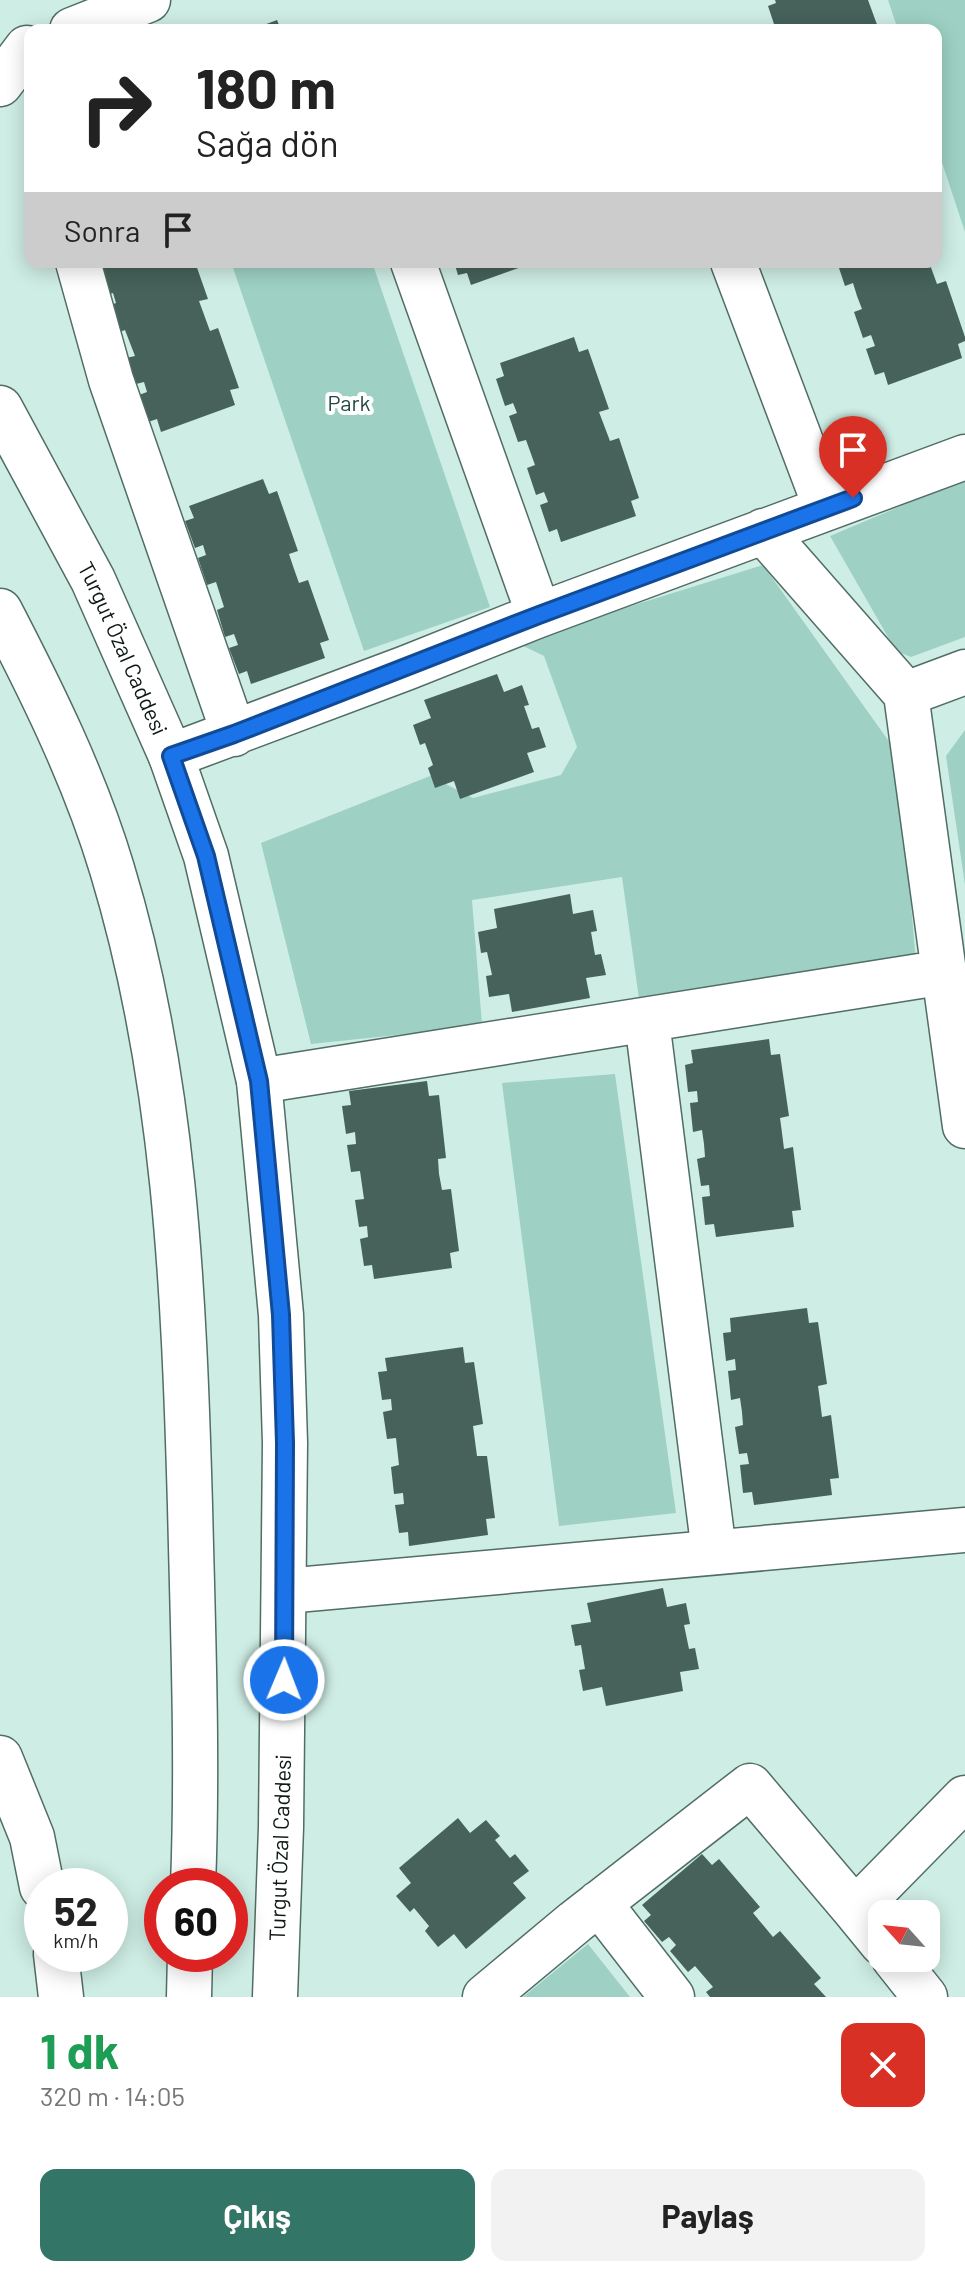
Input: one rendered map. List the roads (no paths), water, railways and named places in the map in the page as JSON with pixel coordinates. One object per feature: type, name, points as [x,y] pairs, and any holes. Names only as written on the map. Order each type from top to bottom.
[{"type":"street","points":[[87,24],[148,0]]},
{"type":"street","points":[[0,84],[19,51]]},
{"type":"street","points":[[80,268],[111,380],[234,734]]},
{"type":"street","points":[[415,268],[539,615]]},
{"type":"street","points":[[735,268],[826,508]]},
{"type":"street","name":"Turgut Özal Caddesi","points":[[0,408],[93,580],[171,756],[206,856],[259,1081],[281,1315],[285,1591],[275,1997]]},
{"type":"street","points":[[171,756],[965,457]]},
{"type":"street","points":[[763,531],[906,694],[965,1126]]},
{"type":"street","points":[[0,611],[62,740],[90,805],[112,869],[132,943],[161,1089],[172,1172],[186,1351],[197,1780],[194,1868]]},
{"type":"street","points":[[906,694],[965,672]]},
{"type":"street","points":[[259,1081],[945,972]]},
{"type":"street","points":[[647,1021],[714,1552]]},
{"type":"street","points":[[285,1591],[965,1530]]},
{"type":"street","points":[[0,1758],[32,1837],[38,1868]]},
{"type":"street","points":[[485,1997],[599,1903],[750,1786],[868,1926]]},
{"type":"street","points":[[855,1910],[965,1798]]},
{"type":"street","points":[[599,1903],[672,1997]]},
{"type":"street","points":[[58,1972],[61,1997]]},
{"type":"street","points":[[189,1997],[190,1972]]},
{"type":"street","points":[[905,1972],[925,1997]]},
{"type":"park label","name":"Park","points":[[349,403]]}]
